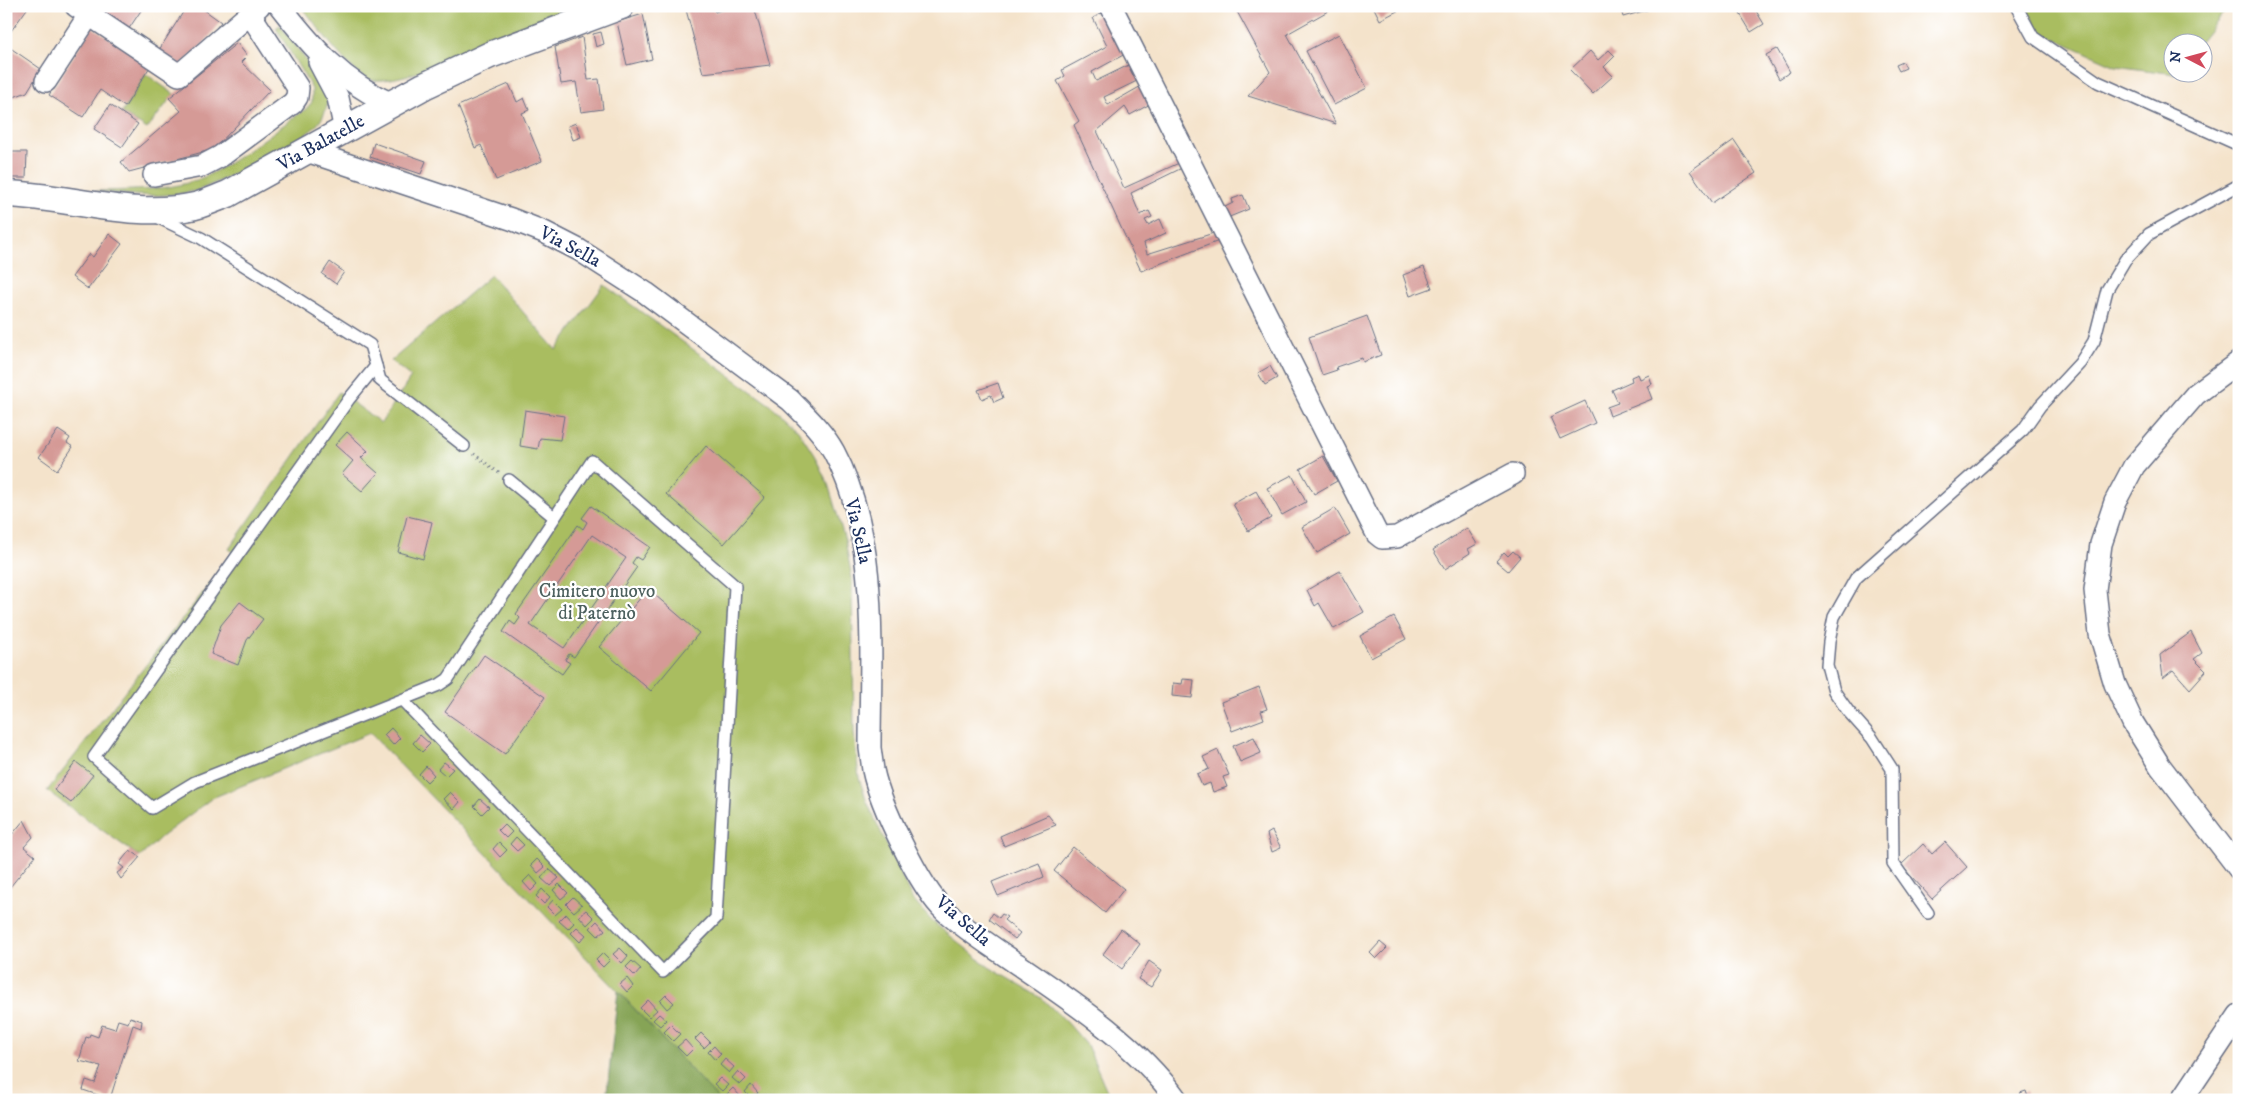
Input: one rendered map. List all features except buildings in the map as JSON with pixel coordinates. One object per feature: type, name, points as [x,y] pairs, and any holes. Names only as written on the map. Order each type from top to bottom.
[{"type":"street","points":[[280,6],[303,36],[332,84],[343,113],[345,130]]},
{"type":"street","name":"Via Balatelle","points":[[6,194],[144,210],[195,206],[228,194],[392,104],[490,56],[621,6]]},
{"type":"street","points":[[1111,6],[1377,534],[1382,538],[1397,537],[1514,474]]},
{"type":"street","points":[[46,81],[86,9],[179,74],[254,10],[298,88],[297,97],[293,103],[221,156],[202,166],[154,175]]},
{"type":"street","points":[[303,36],[342,75],[374,96],[392,104]]},
{"type":"street","name":"Via Sella","points":[[307,151],[511,219],[544,232],[579,250],[610,268],[646,293],[790,400],[807,416],[834,452],[861,532],[867,563],[870,607],[870,748],[873,771],[890,817],[916,869],[929,891],[944,910],[963,926],[1062,994],[1145,1060],[1177,1100]]},
{"type":"street","points":[[2239,362],[2196,394],[2134,466],[2115,502],[2101,544],[2095,590],[2100,634],[2115,684],[2134,723],[2160,766],[2239,869]]},
{"type":"street","points":[[2182,1100],[2239,1015]]},
{"type":"lane","points":[[2016,6],[2033,37],[2098,82],[2239,145]]},
{"type":"lane","points":[[1928,913],[1893,863],[1892,768],[1872,738],[1848,711],[1834,691],[1827,665],[1834,617],[1856,578],[2023,430],[2040,406],[2080,363],[2094,341],[2107,290],[2125,260],[2149,234],[2239,185]]},
{"type":"lane","points":[[144,210],[201,238],[358,336],[370,345],[380,380],[464,446]]},
{"type":"lane","points":[[376,366],[343,408],[94,757],[152,808],[195,782],[440,685],[448,679],[592,460],[735,586],[716,918],[663,972],[403,701]]},
{"type":"lane","points":[[509,480],[554,516]]},
{"type":"path","points":[[464,446],[509,480]]},
{"type":"green space","points":[[301,6],[584,6],[474,53],[409,75],[384,80],[368,79],[351,66]]},
{"type":"green space","points":[[2025,6],[2229,6],[2208,32],[2162,32],[2162,72],[2116,66],[2040,32]]},
{"type":"green space","points":[[280,25],[327,88],[326,108],[316,126],[308,133],[258,162],[195,191],[171,195],[146,196],[97,191],[137,190],[192,182],[217,170],[243,154],[306,109],[312,102],[312,89],[276,28]]},
{"type":"green space","points":[[146,74],[174,94],[147,129],[122,113]]},
{"type":"green space","name":"Cimitero nuovo di Paternò","points":[[491,275],[556,350],[604,285],[773,407],[798,430],[814,455],[828,484],[845,540],[852,578],[854,733],[859,778],[867,802],[912,899],[932,921],[989,967],[1041,998],[1066,1021],[1087,1045],[1111,1100],[719,1100],[618,991],[370,733],[212,798],[161,837],[140,857],[47,791],[234,553],[229,549],[339,392],[381,423],[411,377],[391,361]]},
{"type":"green space","points":[[618,991],[719,1100],[606,1100]]}]
